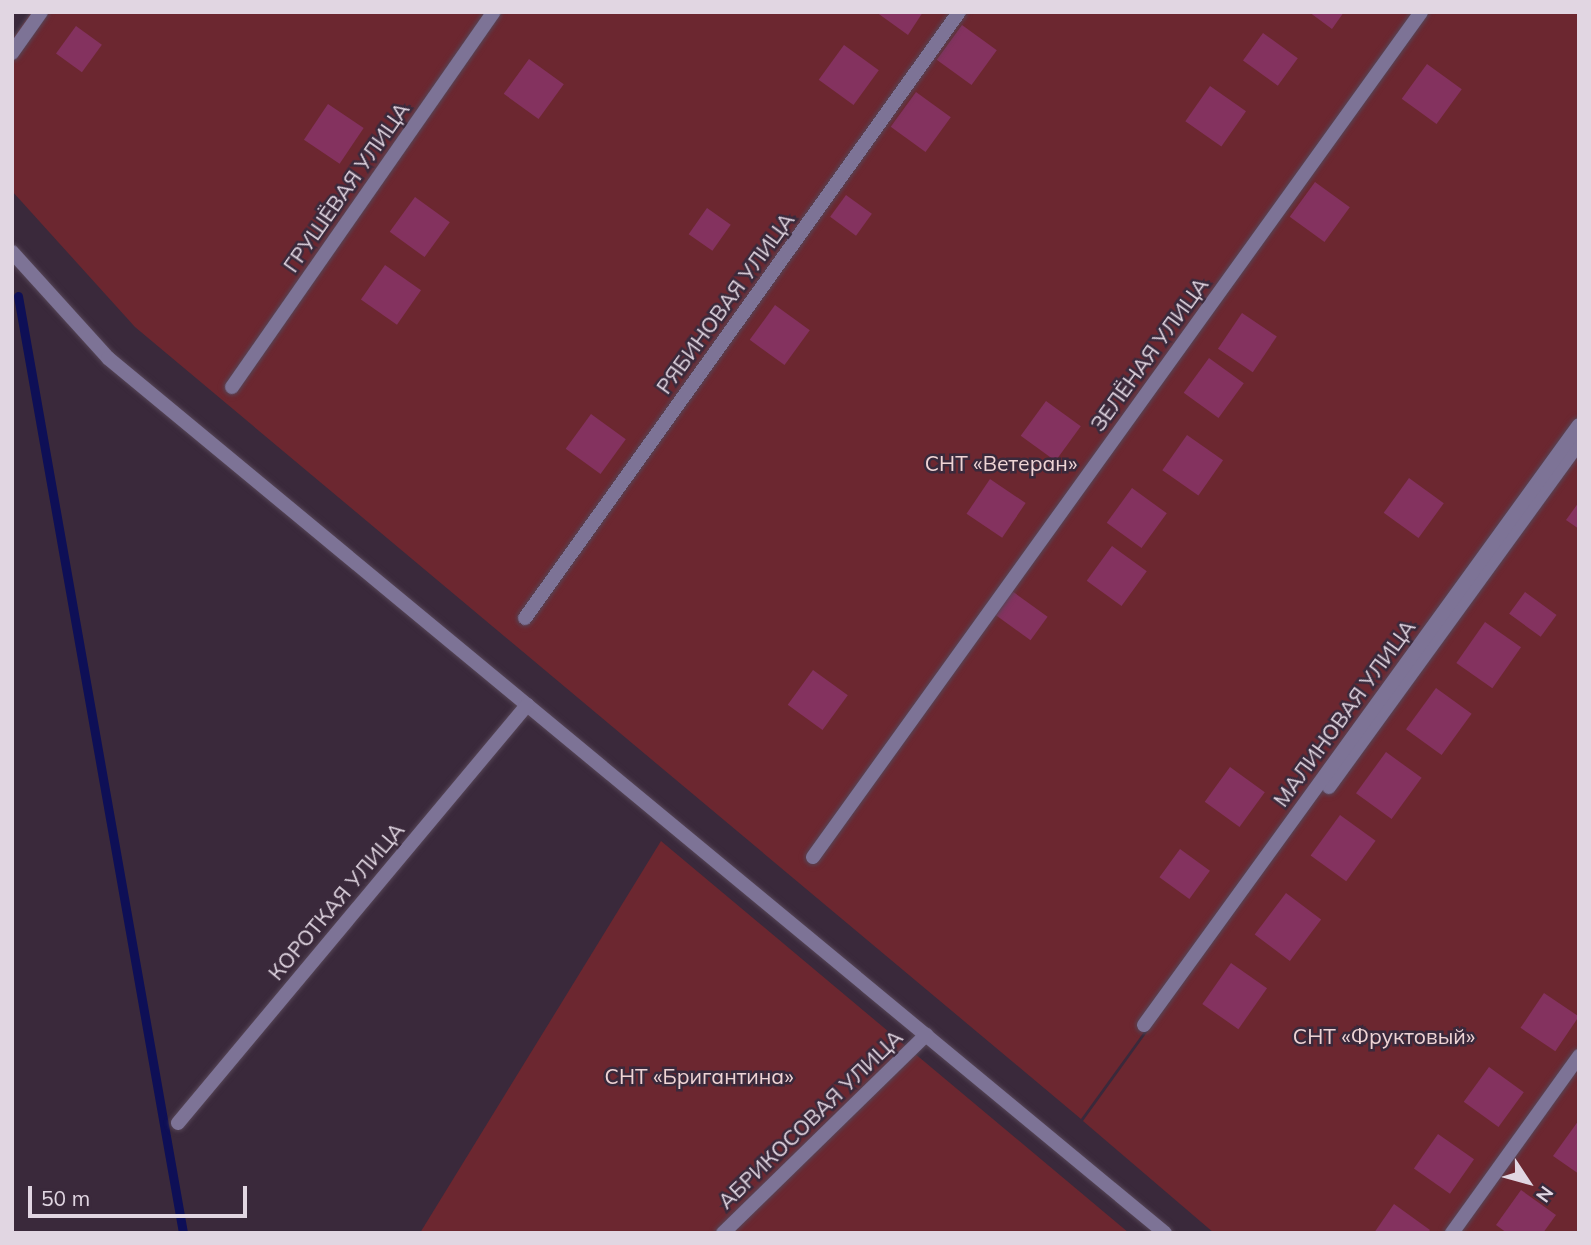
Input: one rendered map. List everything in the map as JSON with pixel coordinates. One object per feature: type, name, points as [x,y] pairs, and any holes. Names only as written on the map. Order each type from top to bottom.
[{"type":"street","points":[[12,53],[41,12]]},
{"type":"street","name":"ГРУШЁВАЯ УЛИЦА","points":[[232,387],[495,12]]},
{"type":"street","name":"РЯБИНОВАЯ УЛИЦА","points":[[525,618],[960,12]]},
{"type":"street","name":"ЗЕЛЁНАЯ УЛИЦА","points":[[813,857],[1421,12]]},
{"type":"street","points":[[12,252],[108,358],[1165,1233]]},
{"type":"street","name":"МАЛИНОВАЯ УЛИЦА","points":[[1579,425],[1148,1029],[1579,443]]},
{"type":"street","name":"КОРОТКАЯ УЛИЦА","points":[[178,1124],[527,705]]},
{"type":"street","name":"АБРИКОСОВАЯ УЛИЦА","points":[[723,1233],[926,1035]]},
{"type":"street","points":[[1452,1233],[1579,1056]]},
{"type":"green space","name":"СНТ «Ветеран»","points":[[31,12],[1579,12],[1579,430],[1081,1119],[135,327],[12,191],[12,39]]},
{"type":"green space","name":"СНТ «Фруктовый»","points":[[1579,433],[1579,1233],[1214,1233],[1083,1121]]},
{"type":"green space","name":"СНТ «Бригантина»","points":[[661,841],[1129,1233],[420,1233]]},
{"type":"building","points":[[876,12],[923,12],[908,35]]},
{"type":"building","points":[[1309,12],[1344,12],[1332,29]]},
{"type":"building","points":[[962,25],[997,50],[972,85],[937,60]]},
{"type":"building","points":[[76,26],[102,45],[82,72],[56,54]]},
{"type":"building","points":[[1263,33],[1298,58],[1278,86],[1243,61]]},
{"type":"building","points":[[844,45],[879,70],[854,105],[819,80]]},
{"type":"building","points":[[529,59],[564,84],[539,119],[504,94]]},
{"type":"building","points":[[1427,64],[1462,89],[1437,124],[1402,99]]},
{"type":"building","points":[[1210,86],[1246,111],[1221,146],[1185,121]]},
{"type":"building","points":[[916,92],[951,117],[926,152],[891,127]]},
{"type":"building","points":[[328,104],[364,128],[340,164],[304,140]]},
{"type":"building","points":[[1315,182],[1350,207],[1325,242],[1290,217]]},
{"type":"building","points":[[846,195],[872,214],[856,236],[830,217]]},
{"type":"building","points":[[415,197],[450,222],[425,257],[390,232]]},
{"type":"building","points":[[707,208],[731,225],[712,251],[689,234]]},
{"type":"building","points":[[385,265],[421,290],[397,325],[361,299]]},
{"type":"building","points":[[775,305],[810,330],[785,365],[750,340]]},
{"type":"building","points":[[1242,313],[1277,336],[1253,372],[1218,349]]},
{"type":"building","points":[[1209,358],[1244,383],[1219,418],[1184,393]]},
{"type":"building","points":[[1046,401],[1081,426],[1056,461],[1021,436]]},
{"type":"building","points":[[591,414],[626,439],[601,474],[566,449]]},
{"type":"building","points":[[1187,435],[1223,460],[1198,495],[1162,470]]},
{"type":"building","points":[[1409,478],[1444,503],[1419,538],[1384,513]]},
{"type":"building","points":[[990,479],[1026,503],[1002,538],[967,514]]},
{"type":"building","points":[[1132,488],[1167,513],[1142,548],[1107,523]]},
{"type":"building","points":[[1579,502],[1579,529],[1566,520]]},
{"type":"building","points":[[1112,546],[1147,571],[1122,606],[1087,581]]},
{"type":"building","points":[[1012,591],[1048,617],[1031,640],[995,614]]},
{"type":"building","points":[[1525,592],[1557,615],[1541,637],[1509,614]]},
{"type":"building","points":[[1485,622],[1521,647],[1492,688],[1456,663]]},
{"type":"building","points":[[813,670],[848,695],[823,730],[788,705]]},
{"type":"building","points":[[1436,688],[1472,714],[1442,755],[1406,729]]},
{"type":"building","points":[[1386,752],[1422,778],[1392,819],[1356,793]]},
{"type":"building","points":[[1230,767],[1265,792],[1240,827],[1205,802]]},
{"type":"building","points":[[1340,815],[1376,841],[1346,881],[1311,855]]},
{"type":"building","points":[[1180,849],[1210,871],[1189,899],[1159,877]]},
{"type":"building","points":[[1286,893],[1321,919],[1290,961],[1255,935]]},
{"type":"building","points":[[1231,963],[1267,988],[1238,1029],[1202,1004]]},
{"type":"building","points":[[1544,993],[1579,1016],[1555,1051],[1521,1028]]},
{"type":"building","points":[[1489,1067],[1524,1092],[1499,1127],[1464,1102]]},
{"type":"building","points":[[1579,1120],[1579,1174],[1553,1156]]},
{"type":"building","points":[[1438,1134],[1474,1159],[1450,1194],[1414,1168]]},
{"type":"building","points":[[1521,1190],[1556,1215],[1543,1233],[1507,1233],[1496,1225]]},
{"type":"building","points":[[1394,1204],[1430,1230],[1428,1233],[1374,1233]]},
{"type":"waterway","points":[[18,296],[183,1233]]}]
